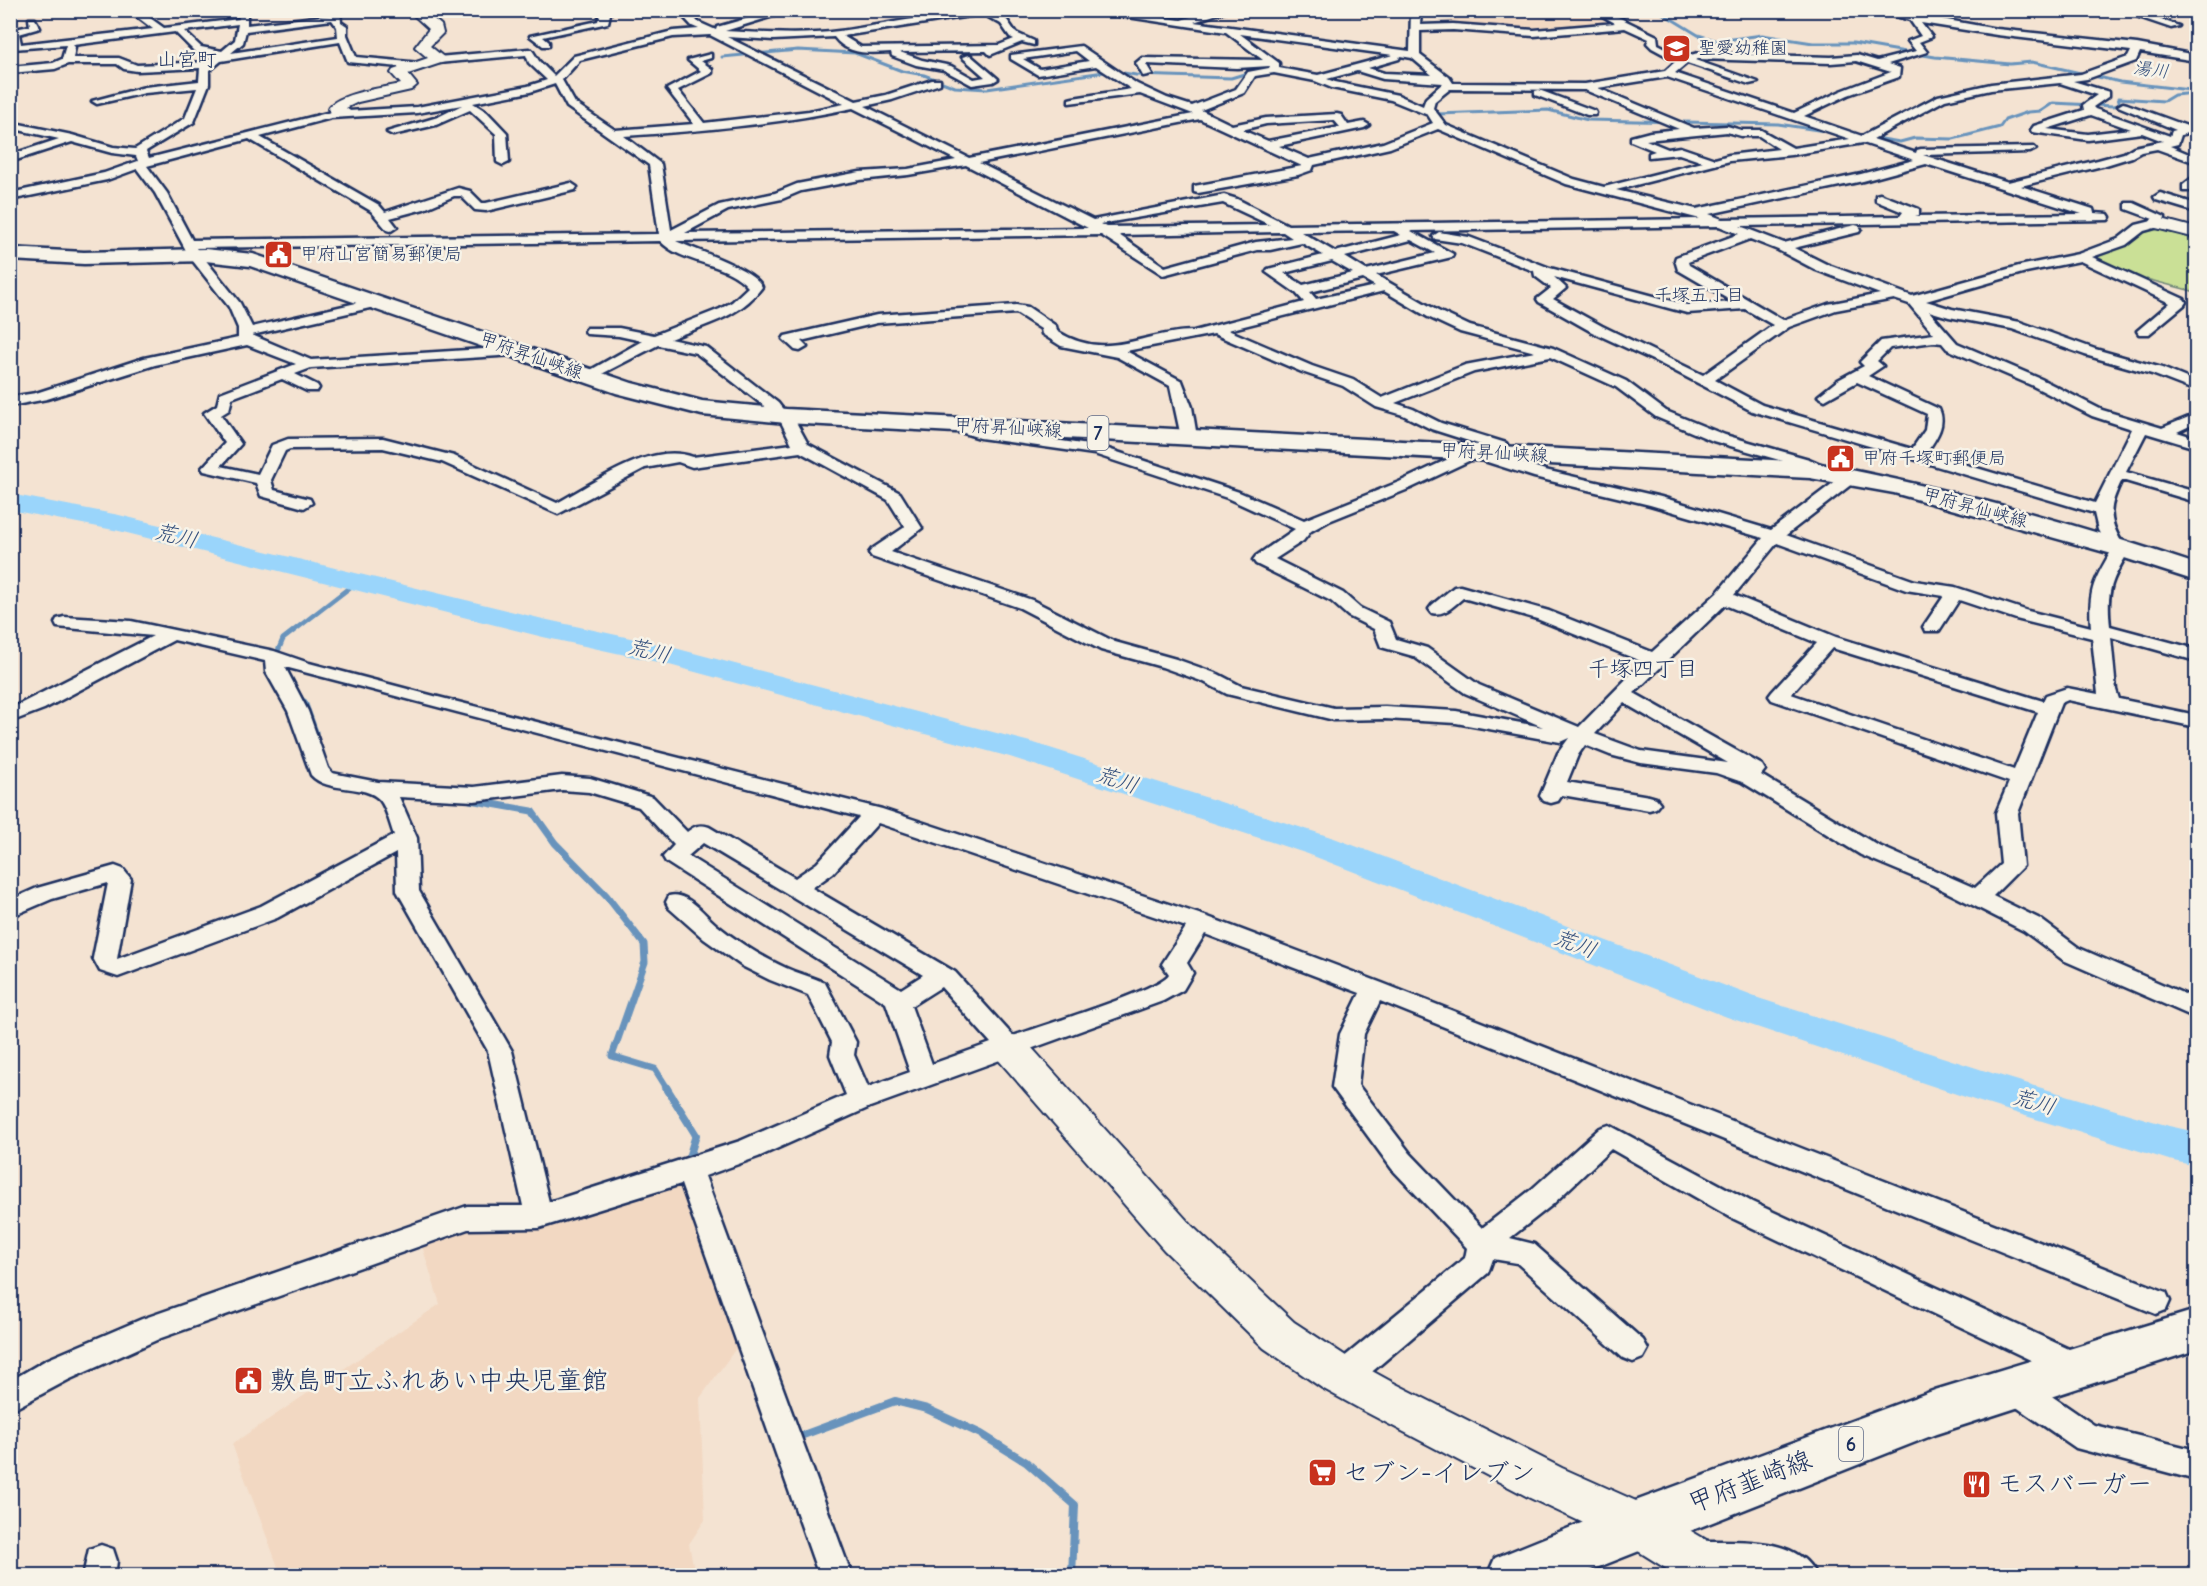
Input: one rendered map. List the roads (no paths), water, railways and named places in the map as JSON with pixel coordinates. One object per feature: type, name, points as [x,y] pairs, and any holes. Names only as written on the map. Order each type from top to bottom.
[{"type":"main road","name":"甲府昇仙峡線","points":[[11,255],[84,258],[191,249],[253,260],[587,376],[691,406],[783,416],[1798,469],[1897,486],[2119,547],[2196,573]]},
{"type":"main road","name":"甲府韮崎線","points":[[1513,1575],[1935,1412],[2196,1330]]},
{"type":"street","points":[[132,10],[161,30]]},
{"type":"street","points":[[414,10],[436,28],[436,33],[422,47],[438,60]]},
{"type":"street","points":[[546,44],[535,36],[605,21],[606,10]]},
{"type":"street","points":[[738,10],[749,21]]},
{"type":"street","points":[[712,33],[789,10]]},
{"type":"street","points":[[946,10],[957,17]]},
{"type":"street","points":[[1086,10],[1129,13],[1178,24],[1231,32],[1411,55],[1446,83]]},
{"type":"street","points":[[1178,24],[1226,10]]},
{"type":"street","points":[[1411,55],[1416,28],[1416,10]]},
{"type":"street","points":[[1637,10],[1606,15],[1654,38],[1652,43],[1654,46],[1683,60],[1753,82]]},
{"type":"street","points":[[1878,10],[1914,20],[1981,31],[2137,47],[2196,58]]},
{"type":"street","points":[[2036,10],[2052,10]]},
{"type":"street","points":[[2115,10],[2174,26]]},
{"type":"street","points":[[685,11],[695,24],[712,33],[1089,223],[1138,251],[1163,271],[1256,246],[1270,246],[1304,239]]},
{"type":"street","points":[[673,34],[712,33],[768,37],[837,34],[990,11],[1004,22],[1013,35],[1051,52]]},
{"type":"street","points":[[12,33],[16,37],[16,47],[245,19],[336,14],[351,58],[355,61],[420,66]]},
{"type":"street","points":[[245,19],[240,41],[204,70],[204,84],[190,120],[145,145],[142,160],[144,168],[191,249],[240,314],[247,336],[309,364]]},
{"type":"street","points":[[1877,64],[1919,53],[1913,41],[1928,37],[1914,20]]},
{"type":"street","points":[[12,33],[35,28],[32,21]]},
{"type":"street","points":[[10,197],[107,176],[142,160],[345,113],[411,110],[467,103],[530,89],[555,81],[574,60],[673,34],[695,24]]},
{"type":"street","points":[[1416,28],[1453,27],[1534,33],[1625,25]]},
{"type":"street","points":[[176,28],[198,50],[224,56],[344,39]]},
{"type":"street","points":[[331,29],[342,28]]},
{"type":"street","points":[[577,28],[593,36]]},
{"type":"street","points":[[1231,32],[1273,66]]},
{"type":"street","points":[[837,34],[842,41],[855,49],[999,48]]},
{"type":"street","points":[[613,37],[643,41]]},
{"type":"street","points":[[931,65],[999,48],[1022,39]]},
{"type":"street","points":[[240,41],[252,40]]},
{"type":"street","points":[[67,61],[71,42]]},
{"type":"street","points":[[345,113],[336,109],[337,106],[353,99],[410,85],[398,73],[438,60],[529,52],[546,44],[558,42]]},
{"type":"street","points":[[1602,189],[1737,157],[1791,152],[1864,140],[1942,98],[1991,87],[2058,81],[2087,75],[2132,58],[2137,47]]},
{"type":"street","points":[[1160,74],[1100,66],[1038,72],[1014,57],[1078,48],[1100,66],[1143,90],[1308,164],[1386,146],[1440,124]]},
{"type":"street","points":[[895,49],[893,53],[947,69],[972,82],[993,79],[967,57]]},
{"type":"street","points":[[529,52],[535,60],[533,61],[555,81],[560,82],[571,105],[655,164],[666,242],[724,264],[754,283],[755,288],[743,302],[733,308],[658,339],[587,376]]},
{"type":"street","points":[[1318,78],[1411,55]]},
{"type":"street","points":[[702,127],[672,89],[708,71],[693,60],[708,56]]},
{"type":"street","points":[[1668,74],[1683,60],[1698,56],[1831,60],[1857,58],[1897,73],[1818,103],[1796,116]]},
{"type":"street","points":[[1147,74],[1142,62],[1171,60],[1231,66],[1273,66],[1318,78],[1332,85],[1394,97],[1431,113]]},
{"type":"street","points":[[10,70],[56,66],[67,61],[119,61],[128,67],[137,68],[211,65]]},
{"type":"street","points":[[1194,63],[1199,75]]},
{"type":"street","points":[[666,236],[687,230],[704,216],[734,205],[769,200],[797,189],[860,176],[908,172],[966,162],[1179,121],[1240,91],[1252,74],[1273,66]]},
{"type":"street","points":[[1312,304],[1301,290],[1273,272],[1334,257],[1412,232],[1715,222],[2104,217],[1797,119],[1796,116],[1668,74],[1585,87],[1524,87],[1446,83],[1383,76],[1356,68]]},
{"type":"street","points":[[2058,81],[2105,94],[2090,107],[2033,132],[2108,138],[2141,130]]},
{"type":"street","points":[[613,133],[702,127],[809,114],[911,92],[936,82]]},
{"type":"street","points":[[1446,83],[1430,100],[1428,108],[1440,124],[1457,135],[1561,178],[1696,213],[1783,247],[1821,267],[1895,295],[1949,313],[2015,325],[2090,352],[2157,371],[2196,387]]},
{"type":"street","points":[[97,101],[130,93],[204,84]]},
{"type":"street","points":[[1524,87],[1591,113]]},
{"type":"street","points":[[1585,87],[1693,132],[1737,157]]},
{"type":"street","points":[[1073,101],[1143,90]]},
{"type":"street","points":[[130,93],[145,103]]},
{"type":"street","points":[[393,132],[432,124],[450,117],[467,103]]},
{"type":"street","points":[[467,103],[483,114],[501,133],[503,162]]},
{"type":"street","points":[[2123,106],[2133,107],[2192,128]]},
{"type":"street","points":[[2090,107],[2141,130],[2174,141]]},
{"type":"street","points":[[374,112],[374,117],[405,139]]},
{"type":"street","points":[[1230,129],[1284,120],[1337,117],[1343,124]]},
{"type":"street","points":[[1284,120],[1295,132]]},
{"type":"street","points":[[1267,145],[1364,124]]},
{"type":"street","points":[[10,125],[73,138],[142,160]]},
{"type":"street","points":[[2174,141],[2176,133],[2192,128]]},
{"type":"street","points":[[1666,152],[1635,139],[1650,135],[1727,129],[1741,133],[1761,133],[1791,152]]},
{"type":"street","points":[[251,136],[287,159],[375,208],[404,240]]},
{"type":"street","points":[[10,159],[73,138]]},
{"type":"street","points":[[2012,186],[2102,163],[2128,155],[2138,149],[2160,146],[2174,141]]},
{"type":"street","points":[[2160,146],[2195,160]]},
{"type":"street","points":[[1906,153],[2030,149]]},
{"type":"street","points":[[1641,157],[1680,150],[1714,162]]},
{"type":"street","points":[[1696,213],[1863,177],[1927,160]]},
{"type":"street","points":[[1189,191],[1294,173],[1308,168],[1308,164]]},
{"type":"street","points":[[382,216],[422,206],[451,191],[460,191],[475,200],[479,207],[486,207],[571,187]]},
{"type":"street","points":[[2160,197],[2196,208]]},
{"type":"street","points":[[1783,247],[1915,212],[1880,198]]},
{"type":"street","points":[[1071,215],[1147,204],[1224,199],[1286,229],[1386,287],[1465,329],[1553,353],[1621,384],[1661,414],[1719,438],[1840,475],[1774,536],[1723,597],[1655,660],[1582,736],[1568,753],[1553,791],[1649,803]]},
{"type":"street","points":[[1089,223],[1147,204]]},
{"type":"street","points":[[1147,204],[1177,226]]},
{"type":"street","points":[[2130,206],[2159,217],[2157,222]]},
{"type":"street","points":[[1913,300],[2024,269],[2081,257],[2122,242],[2140,228],[2157,222],[2196,233]]},
{"type":"street","points":[[191,249],[404,240],[1396,228],[1465,240],[1504,253],[1545,271],[1687,309],[1748,305]]},
{"type":"street","points":[[1301,290],[1447,254],[1412,232]]},
{"type":"street","points":[[1748,235],[1681,260],[1683,267],[1782,325]]},
{"type":"street","points":[[2081,257],[2179,302],[2144,331]]},
{"type":"street","points":[[1545,271],[1540,273],[1559,288],[1544,299],[1597,329],[1764,411],[2102,510]]},
{"type":"street","points":[[1111,350],[1180,335],[1195,335],[1386,287]]},
{"type":"street","points":[[1704,381],[1782,325],[1833,307],[1895,295]]},
{"type":"street","points":[[1913,300],[1952,346],[2036,382],[2097,413],[2196,443]]},
{"type":"street","points":[[10,402],[41,397],[91,379],[378,302]]},
{"type":"street","points":[[800,347],[790,339],[877,319],[936,313],[1023,310],[1051,330],[1047,331],[1066,343],[1111,350],[1177,384],[1189,437]]},
{"type":"street","points":[[1216,330],[1307,369],[1348,383],[1380,404],[1408,412],[1436,426],[1509,449],[1513,454]]},
{"type":"street","points":[[592,331],[619,332],[701,350],[773,406],[783,416],[802,447],[894,497],[914,528],[878,553],[1026,604],[1108,646],[1169,663],[1211,678],[1234,690],[1306,709],[1334,714],[1385,713],[1456,717],[1561,736],[1582,736]]},
{"type":"street","points":[[1825,396],[1843,383],[1876,366],[1867,362],[1886,344],[1933,338],[1947,339]]},
{"type":"street","points":[[263,480],[210,468],[233,444],[212,413],[224,407],[225,396],[309,364],[515,351]]},
{"type":"street","points":[[1380,404],[1470,368],[1553,353]]},
{"type":"street","points":[[283,374],[312,388]]},
{"type":"street","points":[[1857,376],[1934,412],[1932,432],[1916,455]]},
{"type":"street","points":[[2165,432],[2196,417]]},
{"type":"street","points":[[953,425],[980,433],[1096,450],[1233,495],[1305,527]]},
{"type":"street","points":[[2111,703],[2106,690],[2098,600],[2119,547],[2103,525],[2103,501],[2142,425]]},
{"type":"street","points":[[303,503],[267,494],[263,480],[278,448],[288,444],[383,443],[448,459],[558,509],[640,464],[679,457],[692,462],[802,447]]},
{"type":"street","points":[[2196,655],[2022,615],[1955,593],[1912,586],[1774,536],[1655,501],[1540,474],[1474,452],[1405,485],[1323,517],[1305,527],[1297,537],[1262,560],[1337,597],[1354,612],[1382,626],[1388,643],[1420,652],[1472,689],[1617,751],[1641,757],[1718,767],[1749,777],[1869,850],[1941,880],[2032,925],[2071,954],[2196,1009]]},
{"type":"street","points":[[2117,474],[2196,497]]},
{"type":"street","points":[[1438,609],[1460,591],[1543,615],[1655,660]]},
{"type":"street","points":[[1932,627],[1955,593]]},
{"type":"street","points":[[1723,597],[1829,641],[2049,709]]},
{"type":"street","points":[[64,622],[131,627],[273,657],[302,667],[427,700],[874,814],[1200,923],[1374,989],[2156,1302]]},
{"type":"street","points":[[10,716],[37,705],[172,634]]},
{"type":"street","points":[[1829,641],[1808,661],[1779,696],[2021,779]]},
{"type":"street","points":[[273,657],[276,672],[298,711],[318,770],[326,778],[378,789],[474,794],[562,783],[590,785],[645,802],[687,845]]},
{"type":"street","points":[[1622,694],[1757,771],[1749,777]]},
{"type":"street","points":[[1978,898],[2012,866],[2007,813],[2053,699],[2067,694],[2196,721]]},
{"type":"street","points":[[378,789],[389,796],[406,838],[408,891],[500,1051],[539,1217]]},
{"type":"street","points":[[796,888],[825,868],[874,814]]},
{"type":"street","points":[[924,1077],[896,998],[674,856],[701,832],[947,978],[1178,1238],[1279,1335],[1342,1377],[1546,1483],[1638,1525],[1701,1566],[1771,1559],[1800,1575]]},
{"type":"street","points":[[10,909],[45,893],[115,874],[120,879],[105,958],[108,965],[118,968],[269,912],[406,838]]},
{"type":"street","points":[[677,902],[702,927],[751,960],[779,975],[817,989],[844,1042],[842,1055],[861,1100]]},
{"type":"street","points":[[10,1397],[57,1370],[152,1328],[467,1218],[539,1217],[690,1170],[749,1149],[861,1100],[1154,995],[1175,984],[1181,973],[1174,964],[1200,923]]},
{"type":"street","points":[[898,1003],[941,975]]},
{"type":"street","points":[[1374,989],[1352,1034],[1345,1087],[1401,1161],[1480,1245],[1524,1252],[1633,1349]]},
{"type":"street","points":[[1342,1377],[1478,1264],[1480,1245],[1542,1197],[1609,1135],[1742,1210],[2077,1367]]},
{"type":"street","points":[[690,1170],[836,1575]]},
{"type":"street","points":[[2013,1387],[2087,1438],[2196,1465]]},
{"type":"waterway","name":"湯川","points":[[1657,10],[1698,35],[1718,41],[1762,35],[1813,43],[1853,43],[1935,57],[2010,64],[2032,62],[2120,82],[2190,90]]},
{"type":"waterway","points":[[722,57],[798,50],[855,53],[902,71],[924,75],[955,87],[987,89],[1111,71],[1136,75],[1231,78],[1254,71]]},
{"type":"waterway","points":[[1851,134],[1900,142],[1915,138],[1953,139],[2000,127],[2005,120],[2028,112],[2041,111],[2053,103],[2113,106],[2120,105],[2118,98],[2164,101],[2174,95],[2196,93]]},
{"type":"waterway","points":[[1432,110],[1438,114],[1548,110],[1588,120],[1778,124],[1838,133]]},
{"type":"waterway","name":"荒川","points":[[10,502],[119,523],[543,628],[667,655],[1022,750],[1321,846],[1741,1007],[1992,1089],[2169,1143],[2196,1149]]},
{"type":"waterway","points":[[280,659],[278,651],[283,639],[358,581]]},
{"type":"waterway","points":[[296,689],[304,703]]},
{"type":"waterway","points":[[304,702],[315,732]]},
{"type":"waterway","points":[[470,800],[532,811],[555,843],[606,895],[644,944],[645,962],[612,1056],[655,1069],[667,1088]]},
{"type":"waterway","points":[[666,1087],[696,1135],[687,1164]]},
{"type":"waterway","points":[[795,1438],[895,1401],[927,1409],[981,1434],[1026,1462],[1075,1505],[1072,1576]]},
{"type":"place","name":"聖愛幼稚園","points":[[1677,48]]},
{"type":"place","name":"甲府山宮簡易郵便局","points":[[279,254]]},
{"type":"place","name":"甲府千塚町郵便局","points":[[1841,458]]},
{"type":"place","name":"敷島町立ふれあい中央児童館","points":[[249,1381]]},
{"type":"place","name":"セブン-イレブン","points":[[1322,1473]]},
{"type":"place","name":"モスバーガー","points":[[1976,1484]]},
{"type":"district","name":"山宮町","points":[[187,59]]},
{"type":"district","name":"千塚五丁目","points":[[1699,295]]},
{"type":"district","name":"千塚四丁目","points":[[1643,669]]}]
